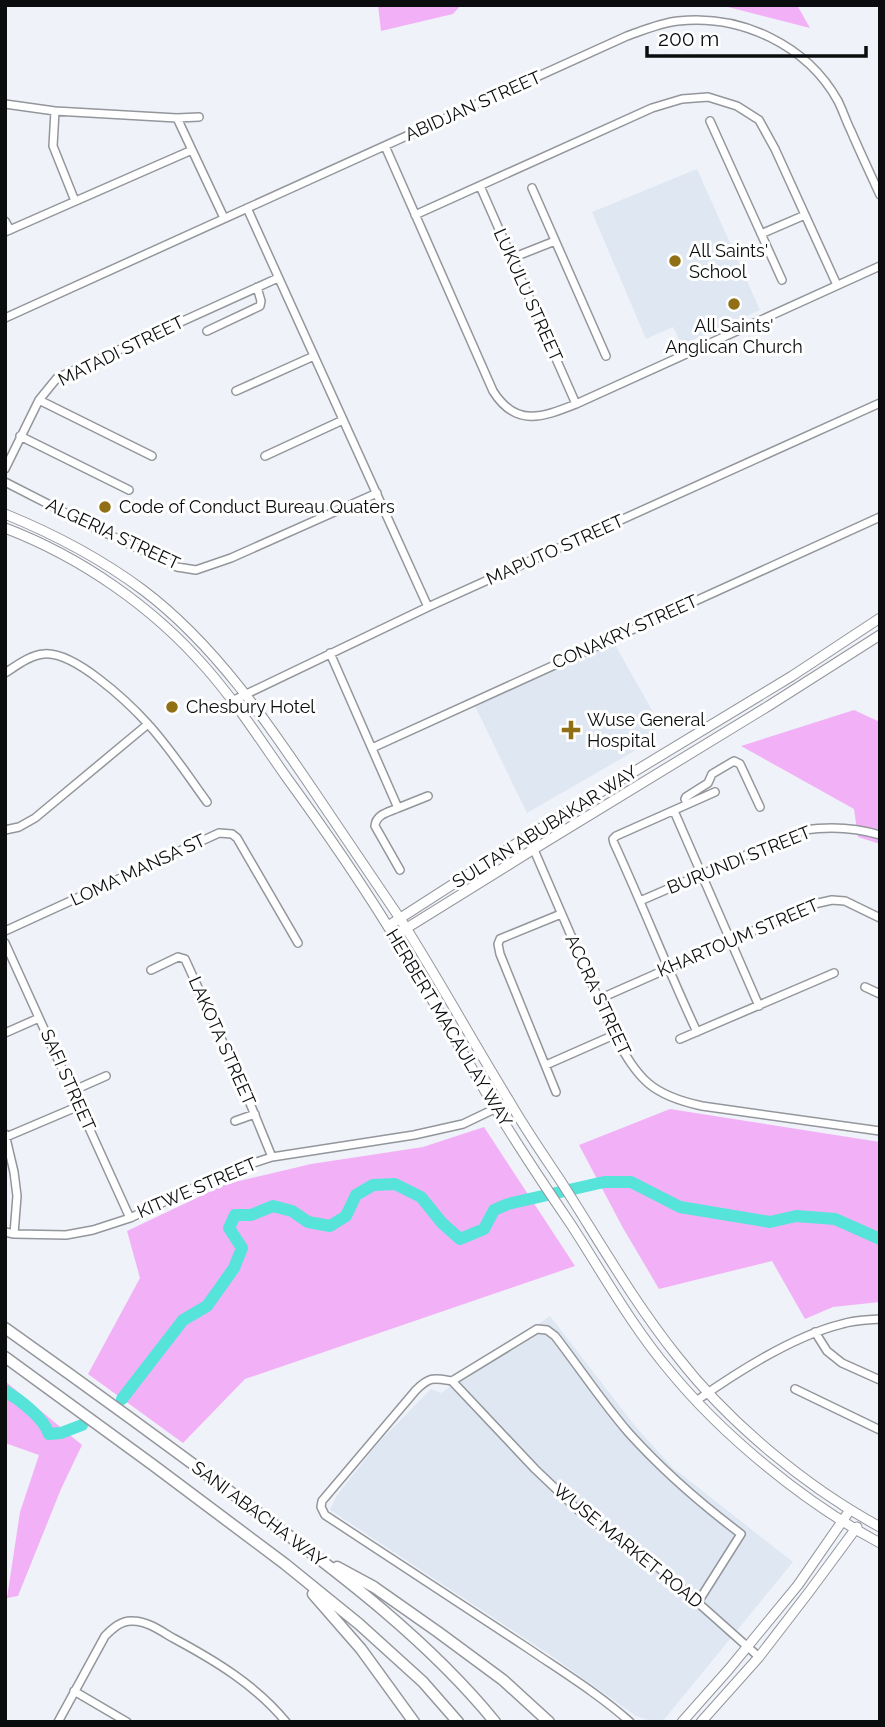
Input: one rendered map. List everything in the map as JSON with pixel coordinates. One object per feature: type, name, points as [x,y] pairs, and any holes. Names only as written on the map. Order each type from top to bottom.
[{"type":"highway","name":"SANI ABACHA WAY","points":[[5,1328],[168,1445],[317,1557],[443,1665],[495,1722]]},
{"type":"highway","name":"SANI ABACHA WAY","points":[[5,1357],[285,1564],[359,1624],[423,1682],[458,1722]]},
{"type":"highway","points":[[317,1557],[374,1587],[438,1632],[503,1680],[549,1722]]},
{"type":"highway","points":[[285,1564],[361,1649],[414,1722]]},
{"type":"main road","name":"HERBERT MACAULAY WAY","points":[[5,514],[83,550],[144,591],[216,659],[245,694],[307,780],[400,918],[509,1102],[654,1326],[679,1359],[734,1420],[769,1450],[850,1510],[880,1527]]},
{"type":"main road","name":"HERBERT MACAULAY WAY","points":[[5,528],[77,563],[135,601],[198,660],[232,701],[388,926],[496,1109],[658,1356],[696,1401],[762,1462],[842,1521],[880,1542]]},
{"type":"main road","name":"SULTAN ABUBAKAR WAY","points":[[388,926],[528,836],[792,676],[880,618]]},
{"type":"main road","name":"SULTAN ABUBAKAR WAY","points":[[394,936],[880,635]]},
{"type":"main road","points":[[682,1722],[798,1585],[850,1510]]},
{"type":"main road","points":[[701,1722],[759,1657],[863,1518]]},
{"type":"street","name":"ABIDJAN STREET","points":[[5,317],[627,36],[676,22],[695,20],[732,23],[761,33],[808,63],[825,81],[838,102],[880,195]]},
{"type":"street","points":[[415,215],[652,108],[682,99],[708,97],[737,106],[759,120],[837,285]]},
{"type":"street","points":[[5,104],[55,111],[199,117]]},
{"type":"street","points":[[55,111],[53,146],[75,201]]},
{"type":"street","points":[[177,118],[224,218]]},
{"type":"street","points":[[710,121],[782,280]]},
{"type":"street","points":[[384,146],[493,391],[499,401],[516,413],[532,418],[576,404],[880,266]]},
{"type":"street","points":[[5,220],[8,231],[192,150]]},
{"type":"street","name":"LUKULU STREET","points":[[480,186],[576,404]]},
{"type":"street","points":[[532,188],[606,356]]},
{"type":"street","points":[[247,208],[428,607]]},
{"type":"street","points":[[761,234],[805,215]]},
{"type":"street","points":[[512,258],[555,241]]},
{"type":"street","name":"MATADI STREET","points":[[5,469],[39,400],[50,386],[66,373],[278,278]]},
{"type":"street","points":[[207,331],[260,306],[257,288]]},
{"type":"street","points":[[236,391],[314,356]]},
{"type":"street","points":[[39,400],[152,456]]},
{"type":"street","name":"MAPUTO STREET","points":[[232,701],[428,607],[880,403]]},
{"type":"street","points":[[265,456],[343,420]]},
{"type":"street","points":[[20,436],[129,490]]},
{"type":"street","name":"ALGERIA STREET","points":[[5,482],[177,568],[196,570],[231,558],[377,493]]},
{"type":"street","name":"CONAKRY STREET","points":[[372,748],[880,517]]},
{"type":"street","points":[[5,673],[20,663],[46,653],[67,658],[88,671],[148,724],[207,802]]},
{"type":"street","points":[[330,653],[398,808]]},
{"type":"street","points":[[5,830],[19,827],[36,818],[148,724]]},
{"type":"street","points":[[687,804],[686,797],[708,783],[712,774],[734,761],[740,764],[760,807]]},
{"type":"street","points":[[698,1032],[667,968],[613,839],[715,792]]},
{"type":"street","points":[[400,870],[375,826],[377,818],[428,796]]},
{"type":"street","points":[[674,811],[759,1006]]},
{"type":"street","name":"BURUNDI STREET","points":[[640,901],[804,830],[849,828],[880,835]]},
{"type":"street","name":"LOMA MANSA ST","points":[[5,931],[219,833],[226,833],[237,838],[299,943]]},
{"type":"street","name":"ACCRA STREET","points":[[528,836],[614,1035],[631,1066],[644,1080],[662,1093],[683,1102],[880,1131]]},
{"type":"street","name":"KHARTOUM STREET","points":[[598,999],[814,904],[832,900],[845,901],[880,918]]},
{"type":"street","points":[[556,1092],[498,944],[500,939],[561,914]]},
{"type":"street","name":"SAFI STREET","points":[[5,943],[130,1218]]},
{"type":"street","name":"LAKOTA STREET","points":[[151,970],[178,957],[185,959],[272,1157]]},
{"type":"street","points":[[680,1039],[834,973]]},
{"type":"street","points":[[865,986],[880,994]]},
{"type":"street","points":[[5,1033],[39,1018]]},
{"type":"street","points":[[546,1065],[614,1035]]},
{"type":"street","points":[[72,1091],[106,1076]]},
{"type":"street","name":"KITWE STREET","points":[[5,1232],[66,1235],[93,1230],[130,1218],[184,1190],[229,1171],[272,1157],[414,1135],[463,1124],[509,1102]]},
{"type":"street","points":[[14,1234],[17,1196],[6,1135],[79,1106]]},
{"type":"street","points":[[234,1121],[255,1114]]},
{"type":"street","points":[[696,1401],[748,1367],[815,1332],[843,1323],[880,1319]]},
{"type":"street","points":[[631,1722],[535,1653],[325,1515],[321,1507],[322,1501],[419,1387],[429,1379],[452,1381],[537,1329],[547,1330],[555,1336],[627,1431],[704,1506],[741,1534],[698,1601]]},
{"type":"street","points":[[815,1332],[827,1351],[842,1363],[880,1380]]},
{"type":"street","name":"WUSE MARKET ROAD","points":[[452,1381],[535,1469],[578,1510],[637,1551],[698,1601],[759,1657]]},
{"type":"street","points":[[794,1389],[880,1430]]},
{"type":"street","points":[[58,1722],[104,1636],[117,1626],[132,1620],[150,1626],[202,1654],[243,1680],[286,1722]]},
{"type":"street","points":[[74,1690],[127,1722]]},
{"type":"shaded area","points":[[378,5],[461,5],[453,14],[381,31]]},
{"type":"shaded area","points":[[720,5],[797,5],[810,28]]},
{"type":"shaded area","name":"All Saints' School","points":[[697,169],[760,310],[682,345],[673,327],[646,339],[592,212]]},
{"type":"shaded area","name":"Wuse General Hospital","points":[[614,643],[661,726],[648,734],[643,746],[527,813],[475,706]]},
{"type":"shaded area","points":[[854,710],[880,722],[880,844],[858,837],[854,809],[741,746]]},
{"type":"shaded area","points":[[670,1109],[880,1142],[880,1302],[833,1307],[805,1319],[772,1261],[659,1289],[579,1145]]},
{"type":"shaded area","points":[[484,1127],[575,1266],[245,1379],[183,1443],[88,1374],[140,1278],[127,1231],[226,1184],[311,1164],[423,1147]]},
{"type":"shaded area","points":[[550,1316],[635,1426],[672,1467],[793,1562],[662,1722],[636,1716],[550,1655],[330,1510],[337,1495],[379,1442],[431,1389],[441,1393]]},
{"type":"shaded area","points":[[5,1381],[82,1445],[61,1489],[18,1596],[7,1598],[20,1512],[39,1455],[5,1443]]},
{"type":"waterway","points":[[122,1399],[183,1320],[207,1306],[234,1268],[242,1248],[229,1228],[235,1215],[251,1215],[273,1206],[292,1211],[308,1222],[330,1226],[346,1216],[356,1195],[373,1185],[395,1184],[421,1197],[442,1223],[460,1239],[484,1229],[494,1210],[508,1204],[604,1182],[631,1182],[680,1207],[770,1222],[796,1216],[835,1219],[880,1239]]},
{"type":"waterway","points":[[5,1391],[36,1415],[49,1434],[61,1433],[82,1425]]},
{"type":"place","name":"All Saints' School","points":[[675,261]]},
{"type":"place","name":"All Saints' Anglican Church","points":[[734,304]]},
{"type":"place","name":"Code of Conduct Bureau Quaters","points":[[105,507]]},
{"type":"place","name":"Chesbury Hotel","points":[[172,707]]},
{"type":"place","name":"Wuse General Hospital","points":[[571,730]]}]
